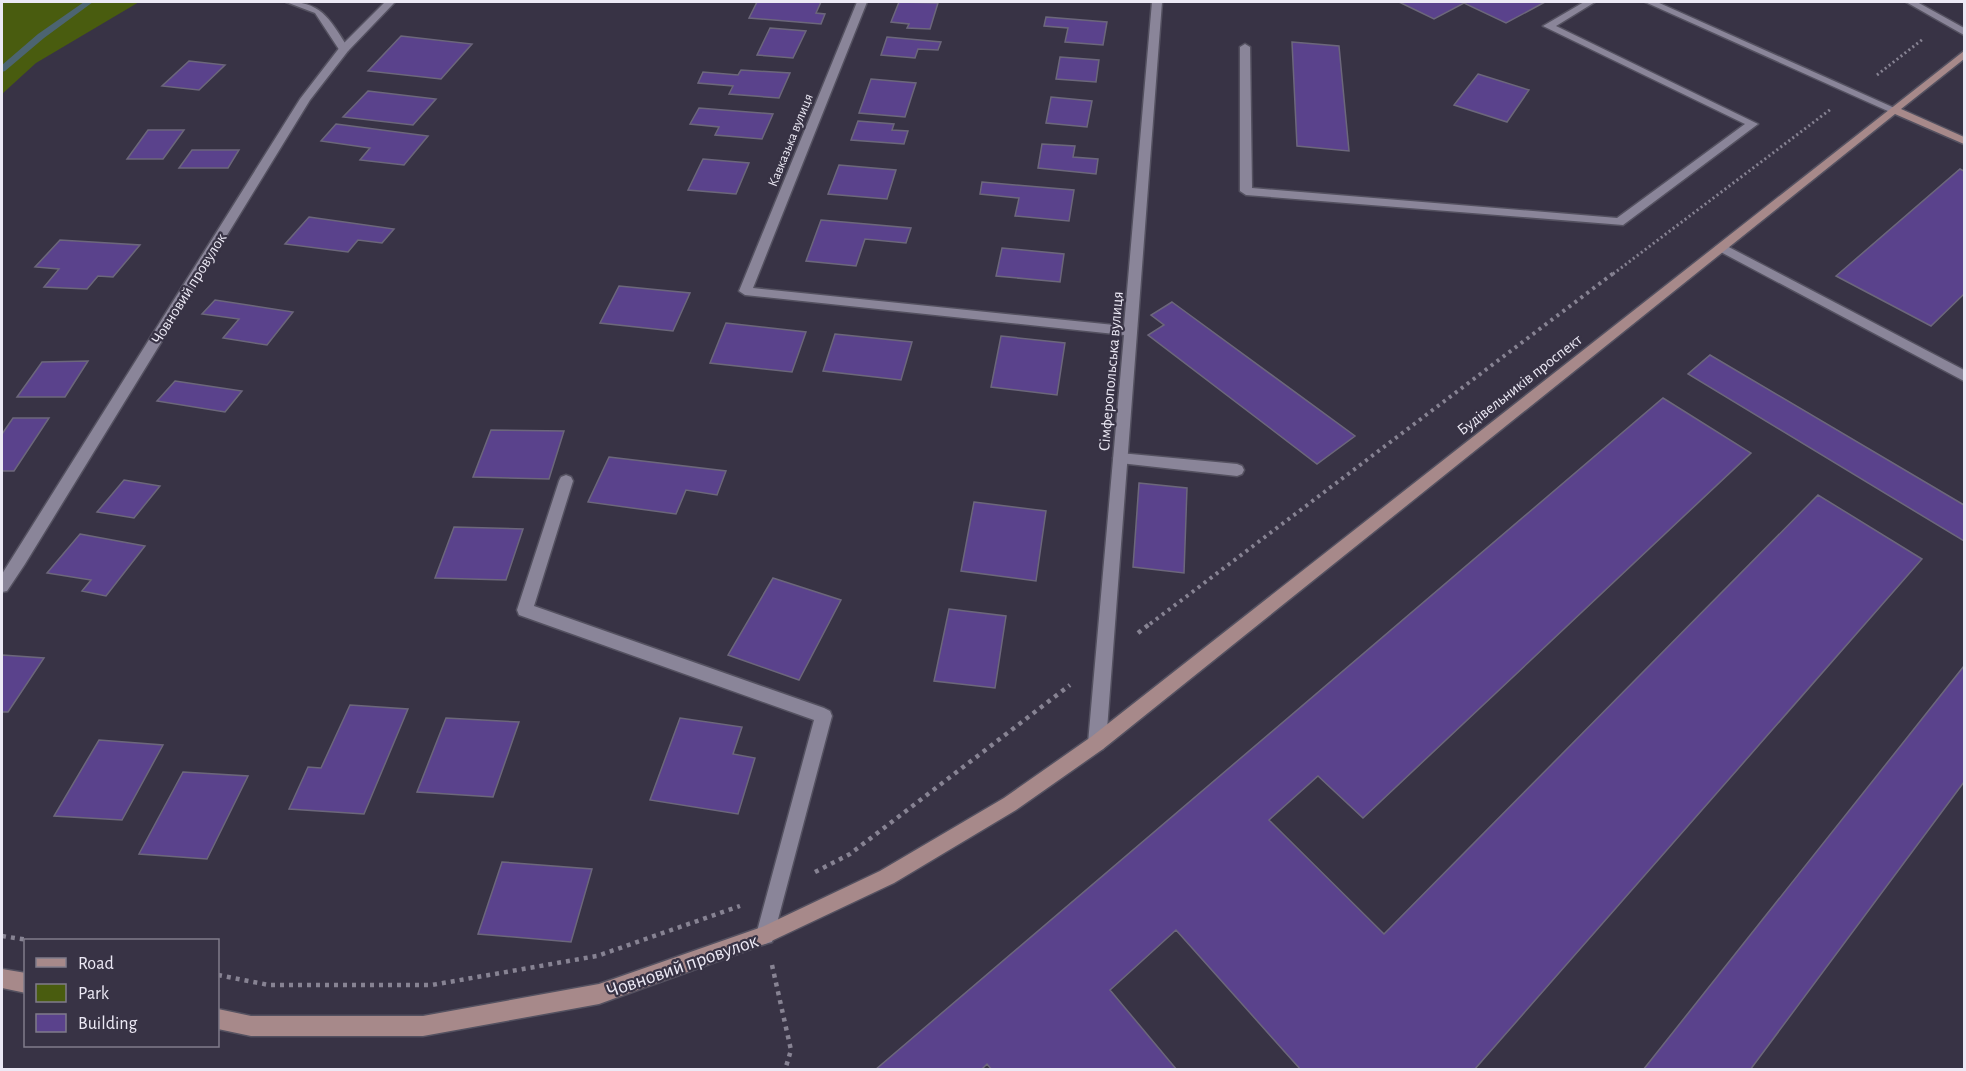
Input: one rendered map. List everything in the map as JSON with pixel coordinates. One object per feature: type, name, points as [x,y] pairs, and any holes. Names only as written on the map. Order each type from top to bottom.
[{"type":"street","points":[[291,2],[318,11],[344,49]]},
{"type":"street","name":"Човновий провулок","points":[[2,586],[305,99],[344,49],[390,2]]},
{"type":"street","name":"Кавказька вулиця","points":[[862,2],[745,291],[1130,332]]},
{"type":"street","name":"Сімферопольська вулиця","points":[[1097,743],[1157,2]]},
{"type":"street","points":[[1245,46],[1246,190],[1619,222],[1753,123],[1548,26],[1590,2]]},
{"type":"street","points":[[1650,2],[1965,141]]},
{"type":"street","points":[[1911,2],[1965,32]]},
{"type":"street","name":"Будівельників проспект","points":[[1097,743],[1965,54]]},
{"type":"street","points":[[1721,247],[1965,376]]},
{"type":"street","points":[[1120,459],[1237,470]]},
{"type":"street","points":[[566,481],[525,610],[824,716],[765,935]]},
{"type":"street","name":"Човновий провулок","points":[[219,1019],[251,1026],[423,1026],[599,994],[765,935],[887,877],[1010,804],[1097,743]]},
{"type":"street","points":[[2,979],[24,983]]},
{"type":"path","points":[[1871,79],[1947,22]]},
{"type":"path","points":[[219,975],[269,985],[432,985],[597,956],[777,892],[850,854],[1836,105]]},
{"type":"path","points":[[765,935],[791,1050],[785,1070]]},
{"type":"path","points":[[2,936],[24,939]]},
{"type":"green space","points":[[2,2],[139,2],[36,63],[2,94]]},
{"type":"building","points":[[757,2],[821,2],[816,13],[825,14],[821,24],[749,18]]},
{"type":"building","points":[[899,2],[938,3],[930,29],[907,28],[909,24],[891,22]]},
{"type":"building","points":[[1399,2],[1545,2],[1506,23],[1464,3],[1434,19]]},
{"type":"building","points":[[1046,17],[1107,22],[1103,45],[1065,42],[1068,28],[1044,26]]},
{"type":"building","points":[[770,28],[806,31],[793,58],[757,55]]},
{"type":"building","points":[[401,36],[472,44],[441,79],[368,71]]},
{"type":"building","points":[[887,37],[941,42],[938,50],[918,49],[915,58],[881,55]]},
{"type":"building","points":[[1292,42],[1339,46],[1349,151],[1297,146]]},
{"type":"building","points":[[1060,57],[1099,60],[1096,82],[1056,79]]},
{"type":"building","points":[[189,61],[225,65],[199,90],[162,86]]},
{"type":"building","points":[[741,70],[790,73],[779,98],[729,94],[733,86],[698,83],[703,72],[738,75]]},
{"type":"building","points":[[1478,74],[1529,90],[1507,122],[1454,105]]},
{"type":"building","points":[[871,79],[916,83],[905,117],[859,113]]},
{"type":"building","points":[[368,91],[436,99],[413,125],[343,117]]},
{"type":"building","points":[[1051,97],[1092,101],[1087,127],[1046,123]]},
{"type":"building","points":[[699,108],[773,114],[762,139],[715,135],[719,127],[690,124]]},
{"type":"building","points":[[858,121],[894,124],[892,130],[908,131],[904,144],[851,140]]},
{"type":"building","points":[[336,124],[428,136],[404,165],[360,160],[370,148],[321,141]]},
{"type":"building","points":[[148,130],[184,130],[163,159],[127,159]]},
{"type":"building","points":[[1042,144],[1075,146],[1073,157],[1098,159],[1096,174],[1038,168]]},
{"type":"building","points":[[192,150],[239,150],[228,168],[179,168]]},
{"type":"building","points":[[703,159],[749,163],[736,194],[688,190]]},
{"type":"building","points":[[839,165],[896,170],[887,199],[828,194]]},
{"type":"building","points":[[1960,169],[1964,171],[1964,294],[1931,326],[1836,276]]},
{"type":"building","points":[[982,182],[1074,190],[1069,221],[1015,216],[1019,198],[980,194]]},
{"type":"building","points":[[309,217],[394,229],[382,243],[358,240],[348,252],[285,244]]},
{"type":"building","points":[[821,220],[911,228],[906,243],[865,239],[856,266],[806,261]]},
{"type":"building","points":[[60,240],[140,245],[113,277],[98,276],[87,289],[44,287],[59,269],[35,267]]},
{"type":"building","points":[[1002,248],[1064,254],[1060,282],[996,276]]},
{"type":"building","points":[[619,286],[690,293],[673,331],[600,323]]},
{"type":"building","points":[[215,300],[293,312],[267,345],[223,338],[239,319],[202,314]]},
{"type":"building","points":[[1172,302],[1355,436],[1317,464],[1148,335],[1164,325],[1151,315]]},
{"type":"building","points":[[726,323],[806,332],[792,372],[710,363]]},
{"type":"building","points":[[835,334],[912,342],[901,380],[823,371]]},
{"type":"building","points":[[1001,336],[1065,343],[1057,395],[991,387]]},
{"type":"building","points":[[1710,355],[1964,505],[1964,541],[1688,374]]},
{"type":"building","points":[[88,361],[65,397],[17,397],[42,362]]},
{"type":"building","points":[[175,381],[242,391],[225,412],[157,401]]},
{"type":"building","points":[[1663,398],[1751,453],[1363,818],[1318,776],[1269,820],[1384,934],[1818,495],[1922,559],[1474,1070],[1301,1070],[1176,930],[1110,990],[1177,1070],[992,1070],[987,1064],[981,1070],[875,1070]]},
{"type":"building","points":[[13,418],[49,418],[14,471],[2,471],[2,434]]},
{"type":"building","points":[[491,430],[564,431],[549,479],[473,477]]},
{"type":"building","points":[[609,457],[726,471],[717,495],[686,490],[676,514],[588,502]]},
{"type":"building","points":[[124,480],[160,486],[134,518],[97,512]]},
{"type":"building","points":[[1139,483],[1187,488],[1184,573],[1133,567]]},
{"type":"building","points":[[974,502],[1046,511],[1036,581],[961,571]]},
{"type":"building","points":[[454,527],[523,529],[506,580],[435,578]]},
{"type":"building","points":[[80,534],[145,546],[106,596],[82,591],[91,580],[47,573]]},
{"type":"building","points":[[773,578],[841,600],[799,680],[728,655]]},
{"type":"building","points":[[949,609],[1006,616],[995,688],[934,681]]},
{"type":"building","points":[[2,655],[44,658],[8,712],[2,712]]},
{"type":"building","points":[[1964,666],[1964,782],[1750,1070],[1643,1070]]},
{"type":"building","points":[[350,705],[408,709],[364,814],[289,809],[308,767],[321,768]]},
{"type":"building","points":[[446,718],[519,722],[493,797],[417,792]]},
{"type":"building","points":[[680,718],[742,727],[733,754],[755,758],[738,814],[650,800]]},
{"type":"building","points":[[99,740],[163,745],[122,820],[54,816]]},
{"type":"building","points":[[183,772],[248,776],[207,859],[139,854]]},
{"type":"building","points":[[502,862],[592,869],[571,942],[478,934]]},
{"type":"waterway","points":[[2,69],[41,36],[89,2]]}]
